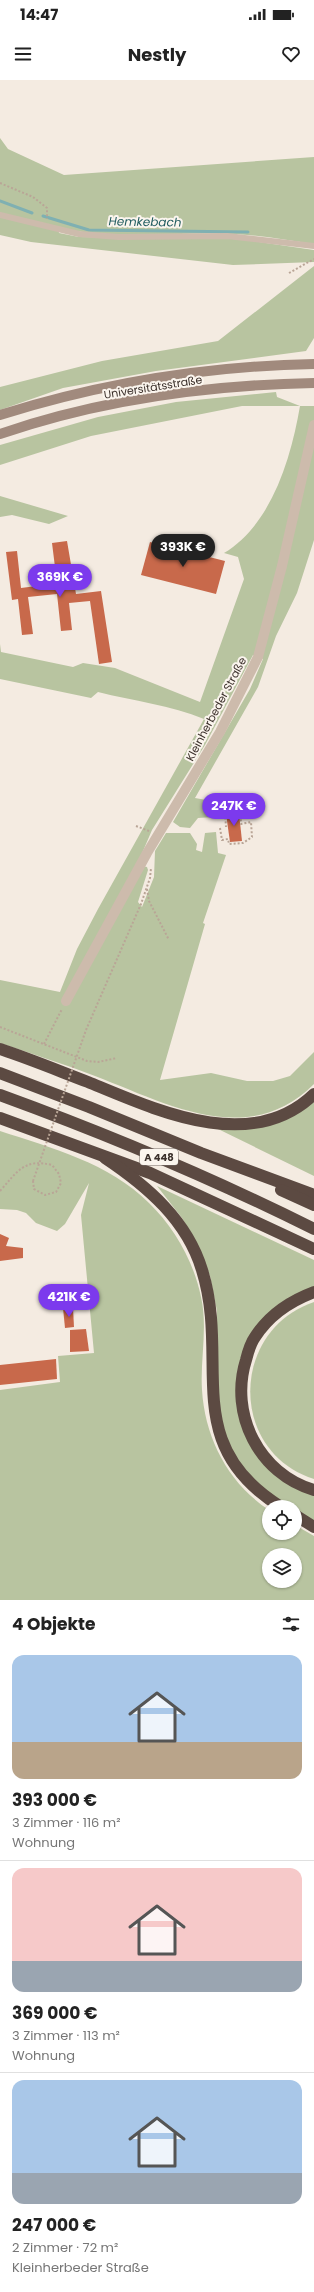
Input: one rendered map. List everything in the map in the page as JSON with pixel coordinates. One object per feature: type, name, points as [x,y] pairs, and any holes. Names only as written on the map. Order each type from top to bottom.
[{"type":"highway","points":[[0,1050],[146,1106],[204,1122],[240,1124],[259,1122],[293,1109],[314,1094]]},
{"type":"highway","name":"A 448","points":[[0,1073],[202,1153],[314,1205]]},
{"type":"highway","name":"A 448","points":[[0,1095],[118,1140],[199,1175],[314,1229]]},
{"type":"highway","points":[[0,1118],[105,1158],[150,1173],[314,1249]]},
{"type":"highway","points":[[202,1153],[314,1194]]},
{"type":"highway","points":[[105,1158],[139,1181],[166,1207],[195,1253],[202,1270],[211,1307],[213,1334],[212,1397],[215,1418],[222,1441],[241,1473],[262,1495],[270,1500]]},
{"type":"highway","points":[[314,1292],[287,1305],[274,1315],[254,1338],[242,1374],[240,1390],[241,1404],[249,1430],[263,1456],[288,1479],[314,1490]]},
{"type":"highway","points":[[302,1519],[314,1527]]},
{"type":"main road","name":"Universitätsstraße","points":[[0,415],[69,395],[182,374],[314,364]]},
{"type":"main road","name":"Universitätsstraße","points":[[0,434],[56,418],[155,397],[242,386],[314,383]]},
{"type":"street","name":"Kleinherbeder Straße","points":[[66,1000],[157,835],[220,732],[258,657],[282,566],[314,425]]},
{"type":"lane","points":[[0,215],[79,234],[119,237],[227,236],[314,246]]},
{"type":"path","points":[[0,183],[34,197],[47,208],[47,226]]},
{"type":"path","points":[[289,274],[314,259]]},
{"type":"path","points":[[220,828],[222,840],[228,839],[229,844],[243,843],[252,837],[251,822],[241,824],[240,810],[225,812],[226,827]]},
{"type":"path","points":[[136,826],[157,835]]},
{"type":"path","points":[[0,1191],[24,1165],[31,1163],[52,1165],[59,1174],[61,1183],[56,1192],[45,1195],[34,1189],[33,1181],[86,1030],[146,888],[151,869],[147,853]]},
{"type":"path","points":[[146,888],[149,901],[169,940]]},
{"type":"path","points":[[44,1044],[66,1000]]},
{"type":"path","points":[[0,1027],[88,1061],[103,1062],[117,1058]]},
{"type":"green space","points":[[0,138],[8,149],[64,175],[314,157],[314,244],[242,235],[210,233],[123,235],[101,234],[58,227],[59,233],[79,237],[238,239],[314,250],[314,262],[233,265],[31,242],[0,235]]},
{"type":"green space","points":[[314,266],[314,338],[306,351],[156,371],[63,388],[0,410],[0,387],[102,361],[218,341]]},
{"type":"green space","points":[[276,392],[277,397],[300,406],[242,406],[91,436],[0,465],[0,445],[98,417],[176,402]]},
{"type":"green space","points":[[300,406],[314,406],[314,540],[297,593],[276,636],[258,687],[195,798],[212,801],[214,817],[198,818],[190,828],[180,827],[173,822],[250,689],[263,659],[253,655],[205,745],[152,830],[137,865],[147,867],[148,870],[138,902],[142,907],[154,877],[155,851],[166,833],[190,833],[197,844],[196,850],[202,852],[205,833],[216,832],[218,853],[226,855],[203,923],[205,924],[160,1080],[211,1073],[247,1081],[273,1081],[290,1076],[314,1052],[314,1084],[289,1104],[262,1114],[234,1118],[206,1115],[178,1108],[83,1072],[0,1043],[0,980],[60,992],[77,949],[98,909],[204,719],[178,710],[98,692],[91,698],[0,679],[0,644],[1,652],[73,667],[83,663],[115,668],[200,702],[244,579],[238,557],[224,553],[241,540],[255,525],[277,488],[291,447]]},
{"type":"green space","points":[[0,496],[68,516],[49,524],[12,515],[0,517]]},
{"type":"green space","points":[[314,1102],[314,1176],[218,1129],[244,1129],[280,1121],[303,1110]]},
{"type":"green space","points":[[0,1131],[79,1158],[98,1167],[133,1189],[158,1212],[167,1223],[175,1234],[188,1258],[198,1284],[201,1297],[204,1320],[202,1390],[204,1408],[214,1442],[221,1458],[231,1473],[242,1487],[262,1505],[262,1540],[302,1540],[302,1529],[314,1536],[314,1600],[0,1600],[0,1390],[60,1382],[58,1356],[94,1353],[81,1215],[89,1183],[65,1224],[57,1231],[36,1223],[26,1213],[17,1210],[0,1209]]},
{"type":"green space","points":[[157,1186],[314,1260],[314,1288],[304,1291],[241,1356],[249,1441],[314,1494],[314,1522],[302,1515],[302,1500],[278,1500],[260,1488],[233,1454],[219,1416],[216,1368],[217,1311],[210,1276],[194,1238],[182,1218]]},
{"type":"green space","points":[[314,1302],[314,1479],[286,1465],[266,1444],[254,1419],[250,1391],[254,1363],[266,1338],[286,1317]]},
{"type":"building","points":[[67,541],[76,594],[101,591],[112,662],[99,664],[90,601],[69,603],[72,630],[61,631],[57,594],[28,597],[33,634],[22,635],[18,599],[12,600],[6,552],[17,551],[21,588],[60,583],[58,567],[55,567],[52,543]]},
{"type":"building","points":[[150,542],[225,561],[216,594],[141,575]]},
{"type":"building","points":[[239,813],[242,841],[230,842],[226,814]]},
{"type":"building","points":[[0,1234],[9,1238],[6,1246],[23,1248],[23,1258],[0,1261]]},
{"type":"building","points":[[63,1308],[73,1308],[74,1327],[65,1328]]},
{"type":"building","points":[[86,1329],[89,1351],[70,1352],[70,1330]]},
{"type":"building","points":[[56,1359],[57,1379],[0,1385],[0,1365]]},
{"type":"waterway","name":"Hemkebach","points":[[0,201],[32,213]]},
{"type":"waterway","name":"Hemkebach","points":[[43,216],[89,230],[248,232]]}]
